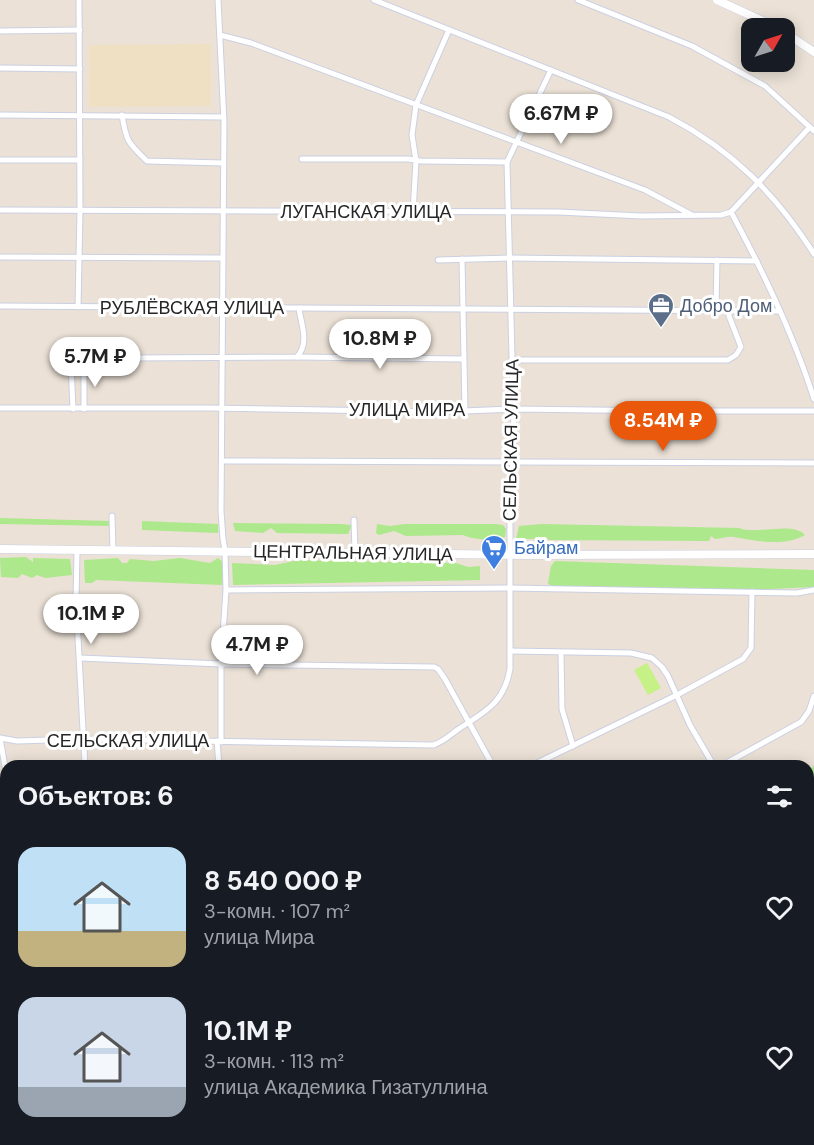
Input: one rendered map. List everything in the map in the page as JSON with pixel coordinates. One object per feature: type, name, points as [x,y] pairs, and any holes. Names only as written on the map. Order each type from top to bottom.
[{"type":"street","points":[[78,307],[79,0]]},
{"type":"street","points":[[218,0],[224,117],[221,511],[226,590],[220,664],[219,760]]},
{"type":"street","points":[[374,0],[669,117],[697,132],[712,142],[759,183],[786,212],[814,254]]},
{"type":"street","points":[[578,0],[693,46],[765,86],[812,129],[731,212],[794,340],[814,399]]},
{"type":"street","points":[[717,0],[756,18]]},
{"type":"street","points":[[0,31],[80,30]]},
{"type":"street","points":[[412,212],[416,161],[412,135],[416,105],[449,30]]},
{"type":"street","points":[[220,35],[250,43],[645,190],[693,216]]},
{"type":"street","points":[[795,39],[814,52]]},
{"type":"street","points":[[0,68],[80,69]]},
{"type":"street","name":"СЕЛЬСКАЯ УЛИЦА","points":[[0,738],[17,741],[83,739],[433,745],[441,743],[490,708],[504,692],[510,669],[510,522],[513,462],[507,162],[551,70]]},
{"type":"street","points":[[0,115],[224,117]]},
{"type":"street","points":[[122,115],[128,142],[147,160],[224,163]]},
{"type":"street","points":[[303,159],[507,162]]},
{"type":"street","points":[[0,160],[80,160]]},
{"type":"street","name":"ЛУГАНСКАЯ УЛИЦА","points":[[0,210],[508,212],[693,216],[721,215],[731,212]]},
{"type":"street","points":[[0,257],[222,258]]},
{"type":"street","points":[[438,260],[510,258],[757,261]]},
{"type":"street","points":[[462,260],[465,411]]},
{"type":"street","points":[[716,310],[717,260]]},
{"type":"street","name":"РУБЛЁВСКАЯ УЛИЦА","points":[[0,306],[780,311]]},
{"type":"street","points":[[297,357],[304,339],[299,308]]},
{"type":"street","points":[[512,360],[728,360],[736,355],[741,347],[729,311]]},
{"type":"street","points":[[130,358],[463,359]]},
{"type":"street","points":[[71,363],[73,409]]},
{"type":"street","points":[[84,368],[84,409]]},
{"type":"street","name":"УЛИЦА МИРА","points":[[0,408],[814,411]]},
{"type":"street","points":[[222,461],[814,463]]},
{"type":"street","points":[[112,516],[113,551]]},
{"type":"street","points":[[354,520],[355,553]]},
{"type":"street","name":"ЦЕНТРАЛЬНАЯ УЛИЦА","points":[[0,549],[510,555],[814,554]]},
{"type":"street","points":[[77,551],[76,601],[85,760]]},
{"type":"street","points":[[226,590],[510,588],[752,592],[814,590]]},
{"type":"street","points":[[544,760],[677,695],[743,659],[751,648],[752,592]]},
{"type":"street","points":[[510,651],[646,655],[662,667],[711,760]]},
{"type":"street","points":[[561,653],[562,709],[573,746]]},
{"type":"street","points":[[80,658],[438,669],[490,760]]},
{"type":"street","points":[[732,760],[801,722],[809,711],[814,696]]},
{"type":"street","points":[[0,738],[4,760]]},
{"type":"shaded area","points":[[211,44],[211,106],[89,107],[89,45]]},
{"type":"green space","points":[[0,518],[110,521],[110,526],[0,524]]},
{"type":"green space","points":[[142,521],[218,524],[218,533],[142,530]]},
{"type":"green space","points":[[233,523],[352,525],[348,534],[277,533],[271,528],[263,533],[235,531]]},
{"type":"green space","points":[[377,524],[390,526],[495,524],[503,525],[506,529],[505,537],[495,539],[463,535],[406,536],[394,531],[379,535],[376,533]]},
{"type":"green space","points":[[542,524],[747,530],[784,528],[799,531],[805,535],[780,542],[732,537],[715,539],[711,536],[709,541],[549,540],[545,537],[516,539],[519,526]]},
{"type":"green space","points":[[26,557],[33,562],[33,558],[70,559],[72,575],[45,578],[37,575],[32,578],[22,574],[18,578],[1,577],[0,558]]},
{"type":"green space","points":[[118,558],[122,563],[127,563],[130,559],[154,561],[180,558],[210,563],[218,558],[224,563],[222,585],[96,580],[92,583],[85,583],[84,560]]},
{"type":"green space","points":[[298,560],[456,563],[468,567],[480,566],[480,580],[233,585],[232,563],[275,565]]},
{"type":"green space","points":[[555,561],[814,570],[814,587],[749,590],[551,586],[548,583],[551,566]]},
{"type":"green space","points":[[647,663],[661,688],[648,695],[634,670]]},
{"type":"place","name":"Добро Дом","points":[[661,329]]},
{"type":"place","name":"Байрам","points":[[494,571]]}]
